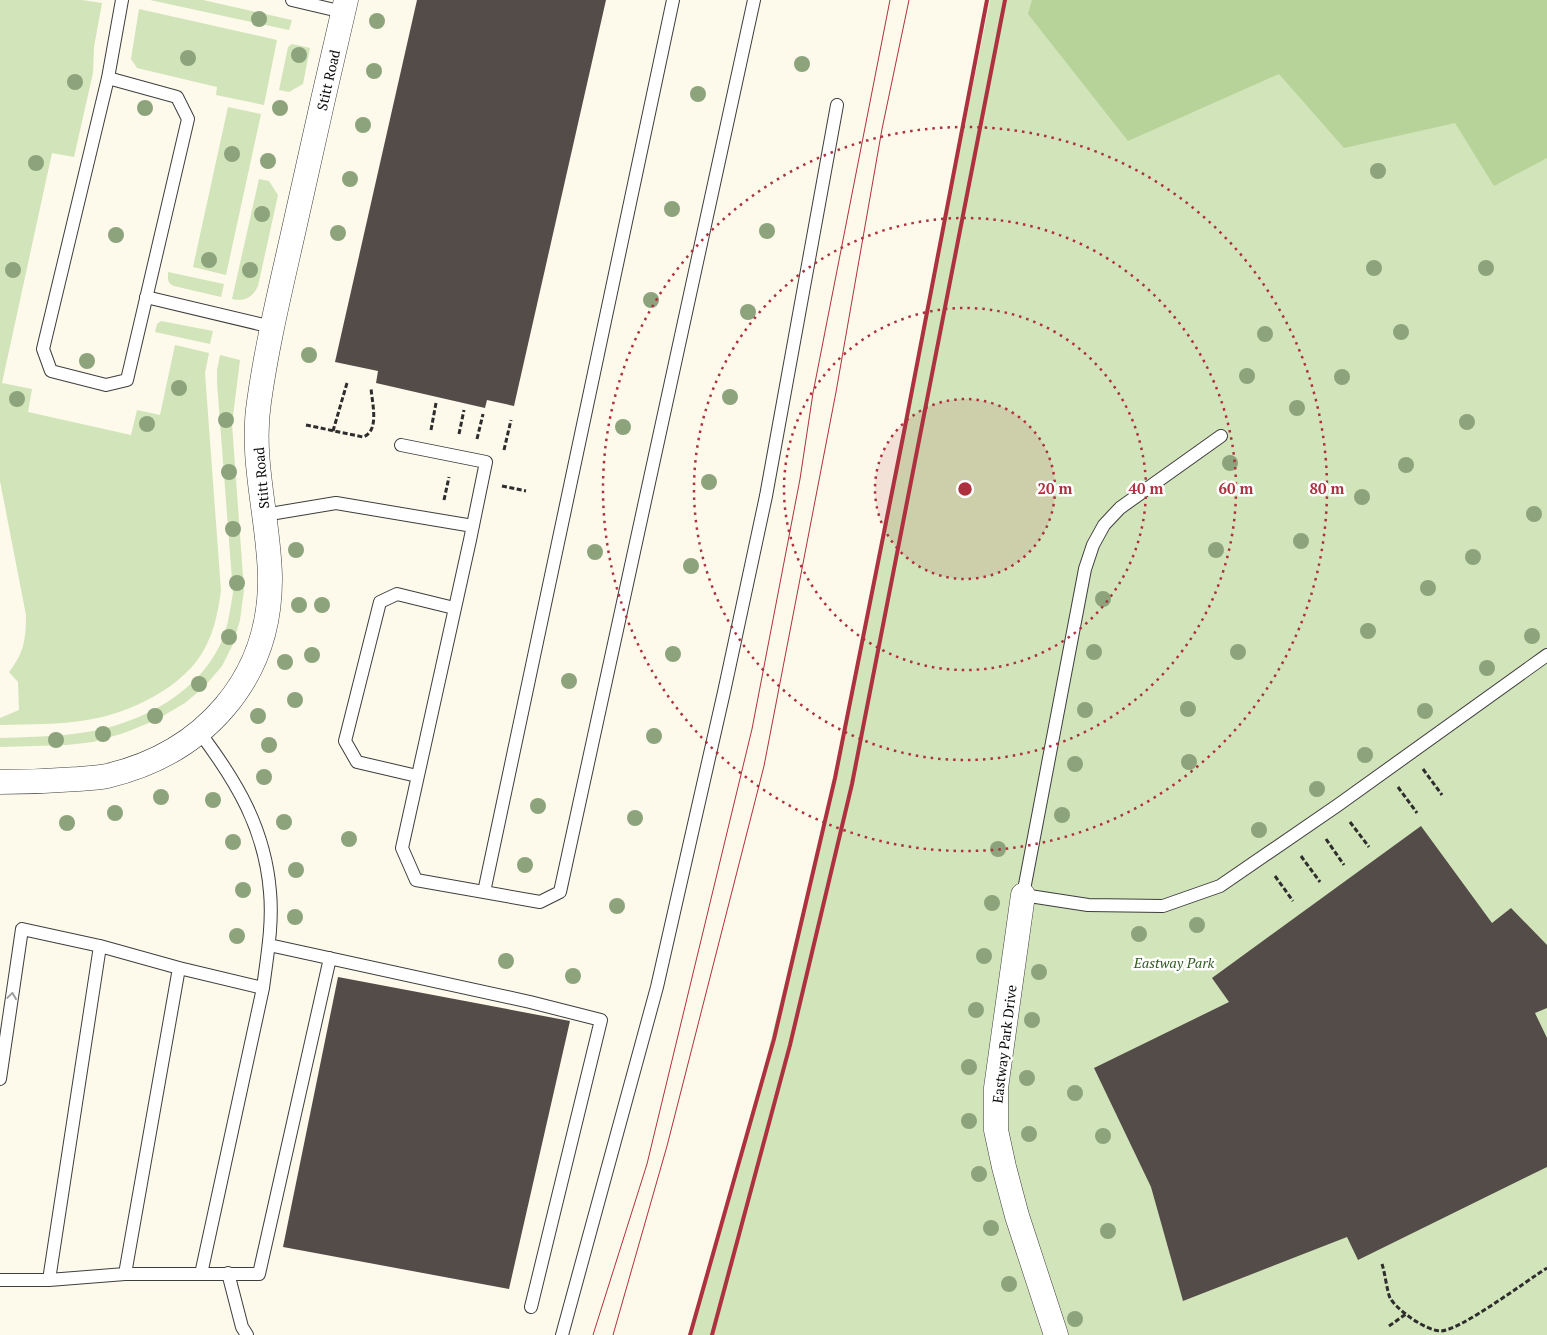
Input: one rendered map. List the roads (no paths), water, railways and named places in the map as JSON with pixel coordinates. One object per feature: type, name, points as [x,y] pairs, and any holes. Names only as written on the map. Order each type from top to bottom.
[{"type":"street","name":"Stitt Road","points":[[0,782],[45,782],[106,776],[160,759],[200,732],[234,697],[255,660],[267,616],[270,578],[257,446],[258,405],[272,327],[345,6]]},
{"type":"street","name":"Eastway Park Drive","points":[[1023,895],[996,1088],[996,1130],[1017,1216],[1056,1335]]},
{"type":"lane","points":[[108,78],[177,97],[188,119],[127,380],[106,385],[51,372],[43,349],[108,78],[122,0]]},
{"type":"lane","points":[[292,0],[345,6]]},
{"type":"lane","points":[[484,892],[673,0]]},
{"type":"lane","points":[[401,445],[486,462],[402,848],[416,880],[540,902],[560,892],[754,0]]},
{"type":"lane","points":[[562,1335],[657,986],[724,692],[766,496],[837,106]]},
{"type":"lane","points":[[146,297],[272,327]]},
{"type":"lane","points":[[1221,436],[1120,508],[1104,525],[1093,545],[1085,569],[1023,895],[1088,905],[1163,906],[1220,886],[1314,822],[1547,655]]},
{"type":"lane","points":[[264,515],[336,502],[473,526]]},
{"type":"lane","points":[[417,776],[357,762],[345,741],[380,602],[397,594],[454,608]]},
{"type":"lane","points":[[200,732],[227,768],[248,808],[263,847],[270,893],[269,945],[263,988],[202,1274]]},
{"type":"lane","points":[[0,1079],[22,930],[100,946],[263,988]]},
{"type":"lane","points":[[269,945],[530,1002],[601,1020],[531,1307]]},
{"type":"lane","points":[[49,1280],[100,946]]},
{"type":"lane","points":[[0,1280],[49,1280],[126,1274],[259,1274],[330,958]]},
{"type":"lane","points":[[126,1274],[180,968]]},
{"type":"lane","points":[[228,1273],[242,1327],[248,1335]]},
{"type":"tram line","points":[[593,1335],[647,1164],[752,729],[800,479],[813,393],[890,0]]},
{"type":"tram line","points":[[613,1335],[667,1146],[764,766],[836,392],[882,129],[909,0]]},
{"type":"railway","points":[[690,1335],[774,1039],[835,778],[987,0]]},
{"type":"railway","points":[[712,1335],[790,1045],[852,784],[1005,0]]},
{"type":"park label","name":"Eastway Park","points":[[1174,962]]}]
